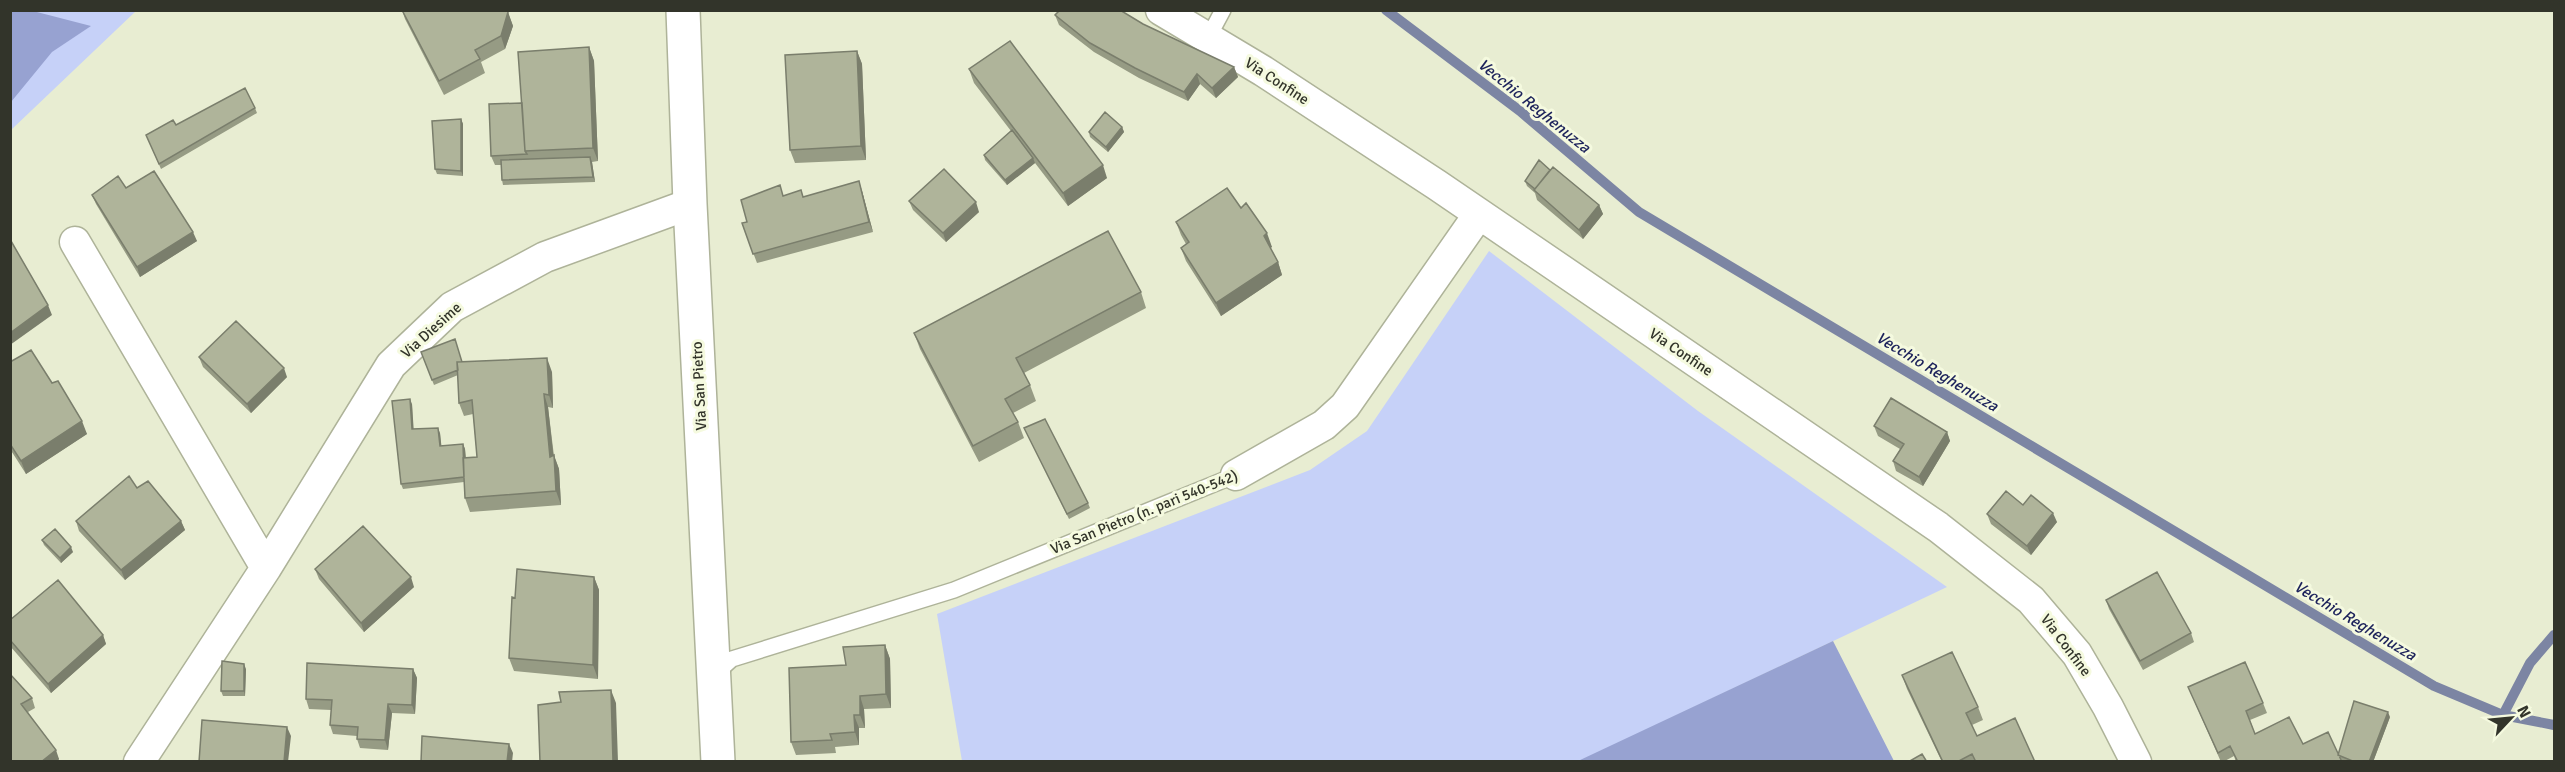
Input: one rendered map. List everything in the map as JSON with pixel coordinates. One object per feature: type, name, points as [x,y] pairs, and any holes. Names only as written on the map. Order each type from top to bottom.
[{"type":"street","name":"Via San Pietro","points":[[683,10],[690,204],[718,762]]},
{"type":"street","name":"Via Confine","points":[[1161,10],[1263,71],[1479,214],[1938,527],[2031,600],[2077,654],[2136,762]]},
{"type":"street","name":"Via Diesime","points":[[139,762],[266,568],[391,365],[452,307],[545,257],[690,204]]},
{"type":"street","name":"Via San Pietro (n. pari 540-542)","points":[[1236,475],[1324,425],[1345,406],[1479,214]]},
{"type":"street","points":[[75,242],[266,568]]},
{"type":"lane","points":[[1208,38],[1222,10]]},
{"type":"lane","name":"Via San Pietro (n. pari 540-542)","points":[[713,675],[732,659],[954,590],[1236,475]]},
{"type":"shaded area","points":[[11,10],[33,11],[91,26],[52,52],[11,102]]},
{"type":"shaded area","points":[[11,11],[136,11],[11,130]]},
{"type":"shaded area","points":[[1489,251],[1698,411],[1947,587],[1578,762],[962,761],[937,614],[1310,470],[1367,431]]},
{"type":"shaded area","points":[[1833,641],[1894,761],[1578,761]]},
{"type":"building","points":[[402,10],[507,10],[508,12],[501,36],[475,50],[480,59],[439,81]]},
{"type":"building","points":[[1060,10],[1120,10],[1143,24],[1234,67],[1212,88],[1197,74],[1184,92],[1090,43],[1055,15]]},
{"type":"building","points":[[1010,41],[1103,165],[1063,193],[969,69]]},
{"type":"building","points":[[589,47],[593,148],[525,151],[518,52]]},
{"type":"building","points":[[857,51],[861,146],[790,150],[785,55]]},
{"type":"building","points":[[245,88],[255,108],[159,164],[146,135],[173,120],[176,125]]},
{"type":"building","points":[[522,103],[527,154],[491,156],[489,104]]},
{"type":"building","points":[[1105,112],[1122,127],[1106,147],[1089,132]]},
{"type":"building","points":[[461,119],[461,171],[435,169],[432,121]]},
{"type":"building","points":[[1012,130],[1033,158],[1005,180],[984,155]]},
{"type":"building","points":[[590,157],[593,177],[502,180],[501,160]]},
{"type":"building","points":[[1539,160],[1550,170],[1535,189],[1525,181]]},
{"type":"building","points":[[1553,167],[1599,205],[1579,230],[1534,190]]},
{"type":"building","points":[[944,169],[976,202],[943,233],[909,201]]},
{"type":"building","points":[[154,171],[193,232],[137,267],[92,195],[118,176],[126,188]]},
{"type":"building","points":[[859,181],[869,222],[753,254],[742,223],[747,222],[741,200],[780,185],[783,196],[801,190],[803,197]]},
{"type":"building","points":[[1227,188],[1241,208],[1246,203],[1267,233],[1264,236],[1278,262],[1216,303],[1181,248],[1189,242],[1176,222]]},
{"type":"building","points":[[1108,231],[1141,292],[1016,358],[1030,385],[1005,399],[1018,422],[973,446],[914,333]]},
{"type":"building","points":[[10,242],[48,305],[10,333]]},
{"type":"building","points":[[236,321],[284,368],[247,404],[199,357]]},
{"type":"building","points":[[455,339],[462,362],[457,362],[458,370],[432,380],[421,352]]},
{"type":"building","points":[[31,350],[52,383],[58,381],[82,421],[21,461],[10,444],[10,362]]},
{"type":"building","points":[[547,358],[549,395],[544,394],[550,457],[554,455],[556,491],[465,498],[463,458],[477,457],[472,400],[459,403],[457,362]]},
{"type":"building","points":[[1891,398],[1947,432],[1919,477],[1893,461],[1904,444],[1874,426]]},
{"type":"building","points":[[410,399],[412,429],[438,428],[440,446],[463,444],[464,477],[401,484],[392,401]]},
{"type":"building","points":[[1045,419],[1088,503],[1067,514],[1024,428]]},
{"type":"building","points":[[129,476],[137,488],[148,481],[181,521],[121,570],[76,521]]},
{"type":"building","points":[[2006,491],[2023,505],[2031,495],[2053,513],[2027,546],[1987,514]]},
{"type":"building","points":[[363,526],[411,577],[361,623],[315,569]]},
{"type":"building","points":[[55,529],[71,547],[60,558],[42,540]]},
{"type":"building","points":[[517,569],[594,577],[593,665],[509,658],[512,597],[515,598]]},
{"type":"building","points":[[2157,572],[2191,633],[2140,661],[2106,600]]},
{"type":"building","points":[[58,580],[103,635],[48,684],[10,640],[10,620]]},
{"type":"building","points":[[885,645],[886,694],[860,696],[860,715],[854,715],[855,732],[830,734],[832,740],[791,742],[789,668],[846,665],[843,647]]},
{"type":"building","points":[[1952,652],[1978,707],[1966,713],[1977,736],[2015,718],[2035,762],[1976,762],[1972,754],[1957,762],[1943,762],[1902,675]]},
{"type":"building","points":[[222,661],[244,664],[244,691],[221,691]]},
{"type":"building","points":[[2245,662],[2263,703],[2246,711],[2255,734],[2289,717],[2303,744],[2328,732],[2342,762],[2238,762],[2230,746],[2218,753],[2188,687]]},
{"type":"building","points":[[307,663],[413,669],[412,705],[388,704],[385,740],[357,739],[358,727],[330,725],[332,700],[306,699]]},
{"type":"building","points":[[10,674],[32,698],[21,704],[56,750],[41,762],[10,762]]},
{"type":"building","points":[[611,690],[613,762],[540,762],[538,705],[561,702],[559,692]]},
{"type":"building","points":[[2354,701],[2388,712],[2369,762],[2355,762],[2338,755]]},
{"type":"building","points":[[202,720],[287,727],[284,762],[199,762]]},
{"type":"building","points":[[422,736],[509,744],[507,762],[421,762]]},
{"type":"building","points":[[1922,754],[1927,762],[1908,762]]},
{"type":"waterway","name":"Vecchio Reghenuzza","points":[[1386,10],[1520,111],[1639,212],[2434,686],[2503,715]]},
{"type":"waterway","points":[[2554,635],[2530,663],[2503,715],[2554,725]]}]
